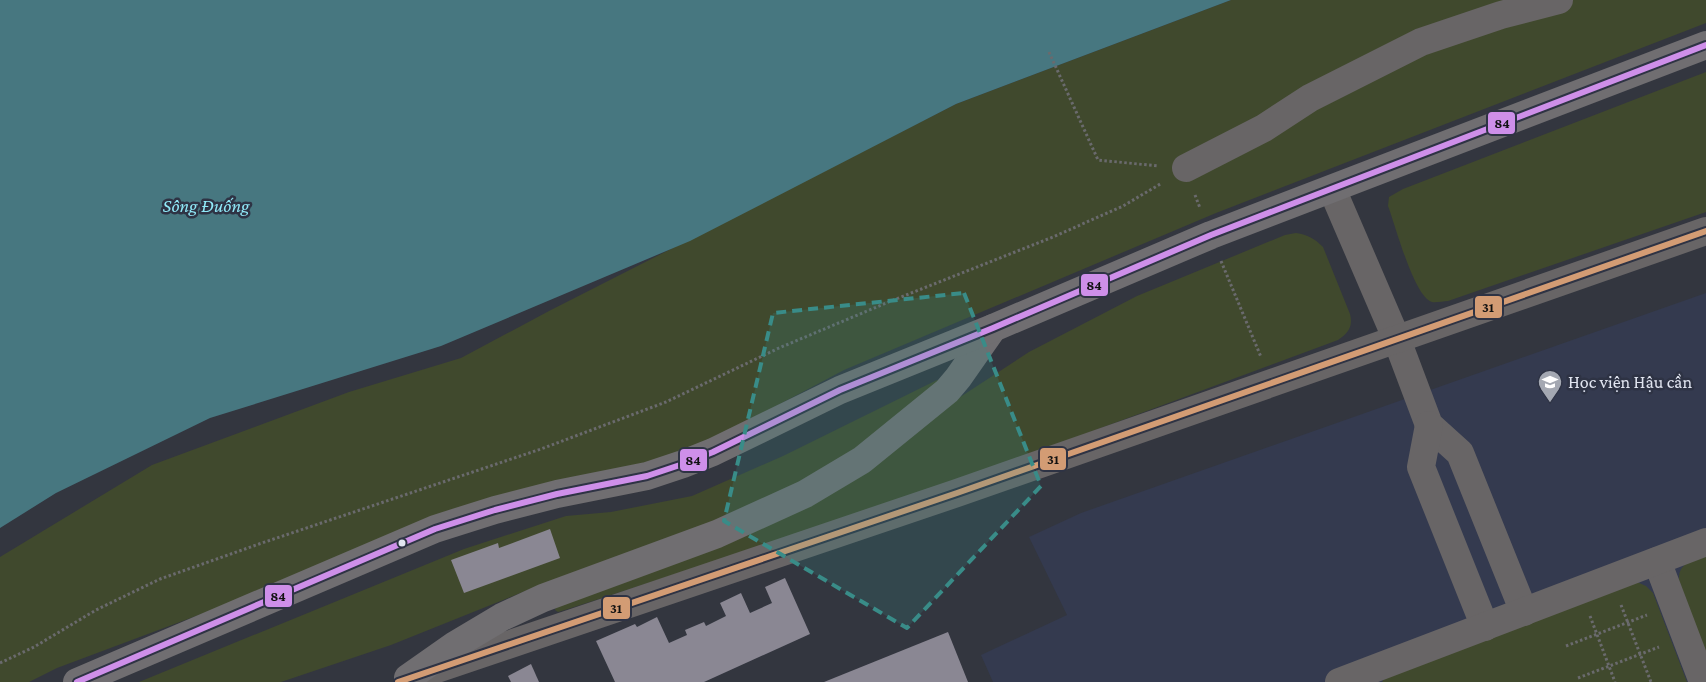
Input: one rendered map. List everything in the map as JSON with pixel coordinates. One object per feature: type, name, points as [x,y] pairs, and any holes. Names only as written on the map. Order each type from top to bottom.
[{"type":"main road","points":[[77,682],[435,529],[495,510],[557,494],[647,476],[683,464],[713,452],[840,390],[993,328],[1210,235],[1706,46]]},
{"type":"main road","points":[[403,680],[455,645],[502,617],[543,598],[717,534],[805,494],[849,468],[862,460],[947,391],[993,328]]},
{"type":"street","points":[[1186,168],[1264,128],[1310,98],[1421,42],[1501,15],[1560,0]]},
{"type":"street","points":[[1332,189],[1396,340],[1428,424],[1460,453],[1524,612]]},
{"type":"street","points":[[403,680],[939,499],[1706,231]]},
{"type":"street","points":[[1428,424],[1421,467],[1485,626]]},
{"type":"street","points":[[1348,680],[1706,542]]},
{"type":"street","points":[[1657,561],[1703,682]]},
{"type":"path","points":[[1049,52],[1098,160],[1186,168]]},
{"type":"path","points":[[1186,168],[1203,216]]},
{"type":"path","points":[[0,663],[34,647],[96,610],[160,579],[541,448],[666,402],[779,348],[891,301],[1053,237],[1123,206],[1186,168]]},
{"type":"path","points":[[1219,256],[1271,383]]},
{"type":"path","points":[[1611,579],[1650,682]]},
{"type":"path","points":[[1580,590],[1615,682]]},
{"type":"path","points":[[1566,646],[1674,604]]},
{"type":"path","points":[[1578,678],[1686,637]]},
{"type":"highlighted area","points":[[964,293],[1041,486],[907,628],[724,521],[773,313]]},
{"type":"shaded area","name":"Học viện Hậu cần","points":[[1706,293],[1706,682],[993,682],[981,655],[1067,615],[1029,537],[1081,513]]},
{"type":"green space","points":[[1231,0],[1706,0],[1706,23],[1216,213],[844,370],[718,437],[657,461],[257,593],[57,668],[29,682],[0,682],[0,557],[152,465],[349,392],[461,358],[549,311],[956,104]]},
{"type":"green space","points":[[1706,72],[1706,212],[1448,301],[1432,302],[1425,297],[1406,259],[1388,206],[1389,197],[1403,189]]},
{"type":"green space","points":[[1296,233],[1311,237],[1323,247],[1350,314],[1351,322],[1349,329],[1338,340],[926,493],[568,609],[558,612],[555,610],[556,607],[704,549],[948,405],[1029,352],[1137,296],[1285,235]]},
{"type":"green space","points":[[937,380],[939,381],[874,438],[798,487],[739,516],[533,588],[391,645],[281,682],[139,682],[464,549],[566,516],[611,512],[692,496],[783,456]]},
{"type":"green space","points":[[1706,554],[1706,659],[1679,580],[1679,574],[1691,560]]},
{"type":"green space","points":[[1637,582],[1646,586],[1653,593],[1687,682],[1382,682],[1386,676]]},
{"type":"water","name":"Sông Đuống","points":[[0,0],[1231,0],[956,104],[690,241],[441,346],[210,418],[56,493],[0,528]]},
{"type":"building","points":[[550,529],[560,558],[464,593],[451,560],[498,543],[499,548]]},
{"type":"building","points":[[785,578],[810,634],[704,682],[615,682],[596,641],[635,624],[637,627],[657,617],[669,643],[687,635],[685,630],[704,622],[706,626],[726,616],[720,603],[741,593],[750,613],[772,603],[765,587]]},
{"type":"building","points":[[948,632],[968,682],[824,682]]},
{"type":"building","points":[[531,664],[539,682],[511,682],[508,676]]},
{"type":"transit line","name":"84","points":[[77,682],[435,529],[495,510],[557,494],[647,476],[683,464],[713,452],[840,390],[993,328],[1211,235],[1706,45]]},
{"type":"transit line","name":"31","points":[[398,682],[957,493],[1706,231]]},
{"type":"place","name":"Học viện Hậu cần","points":[[1550,403]]}]
